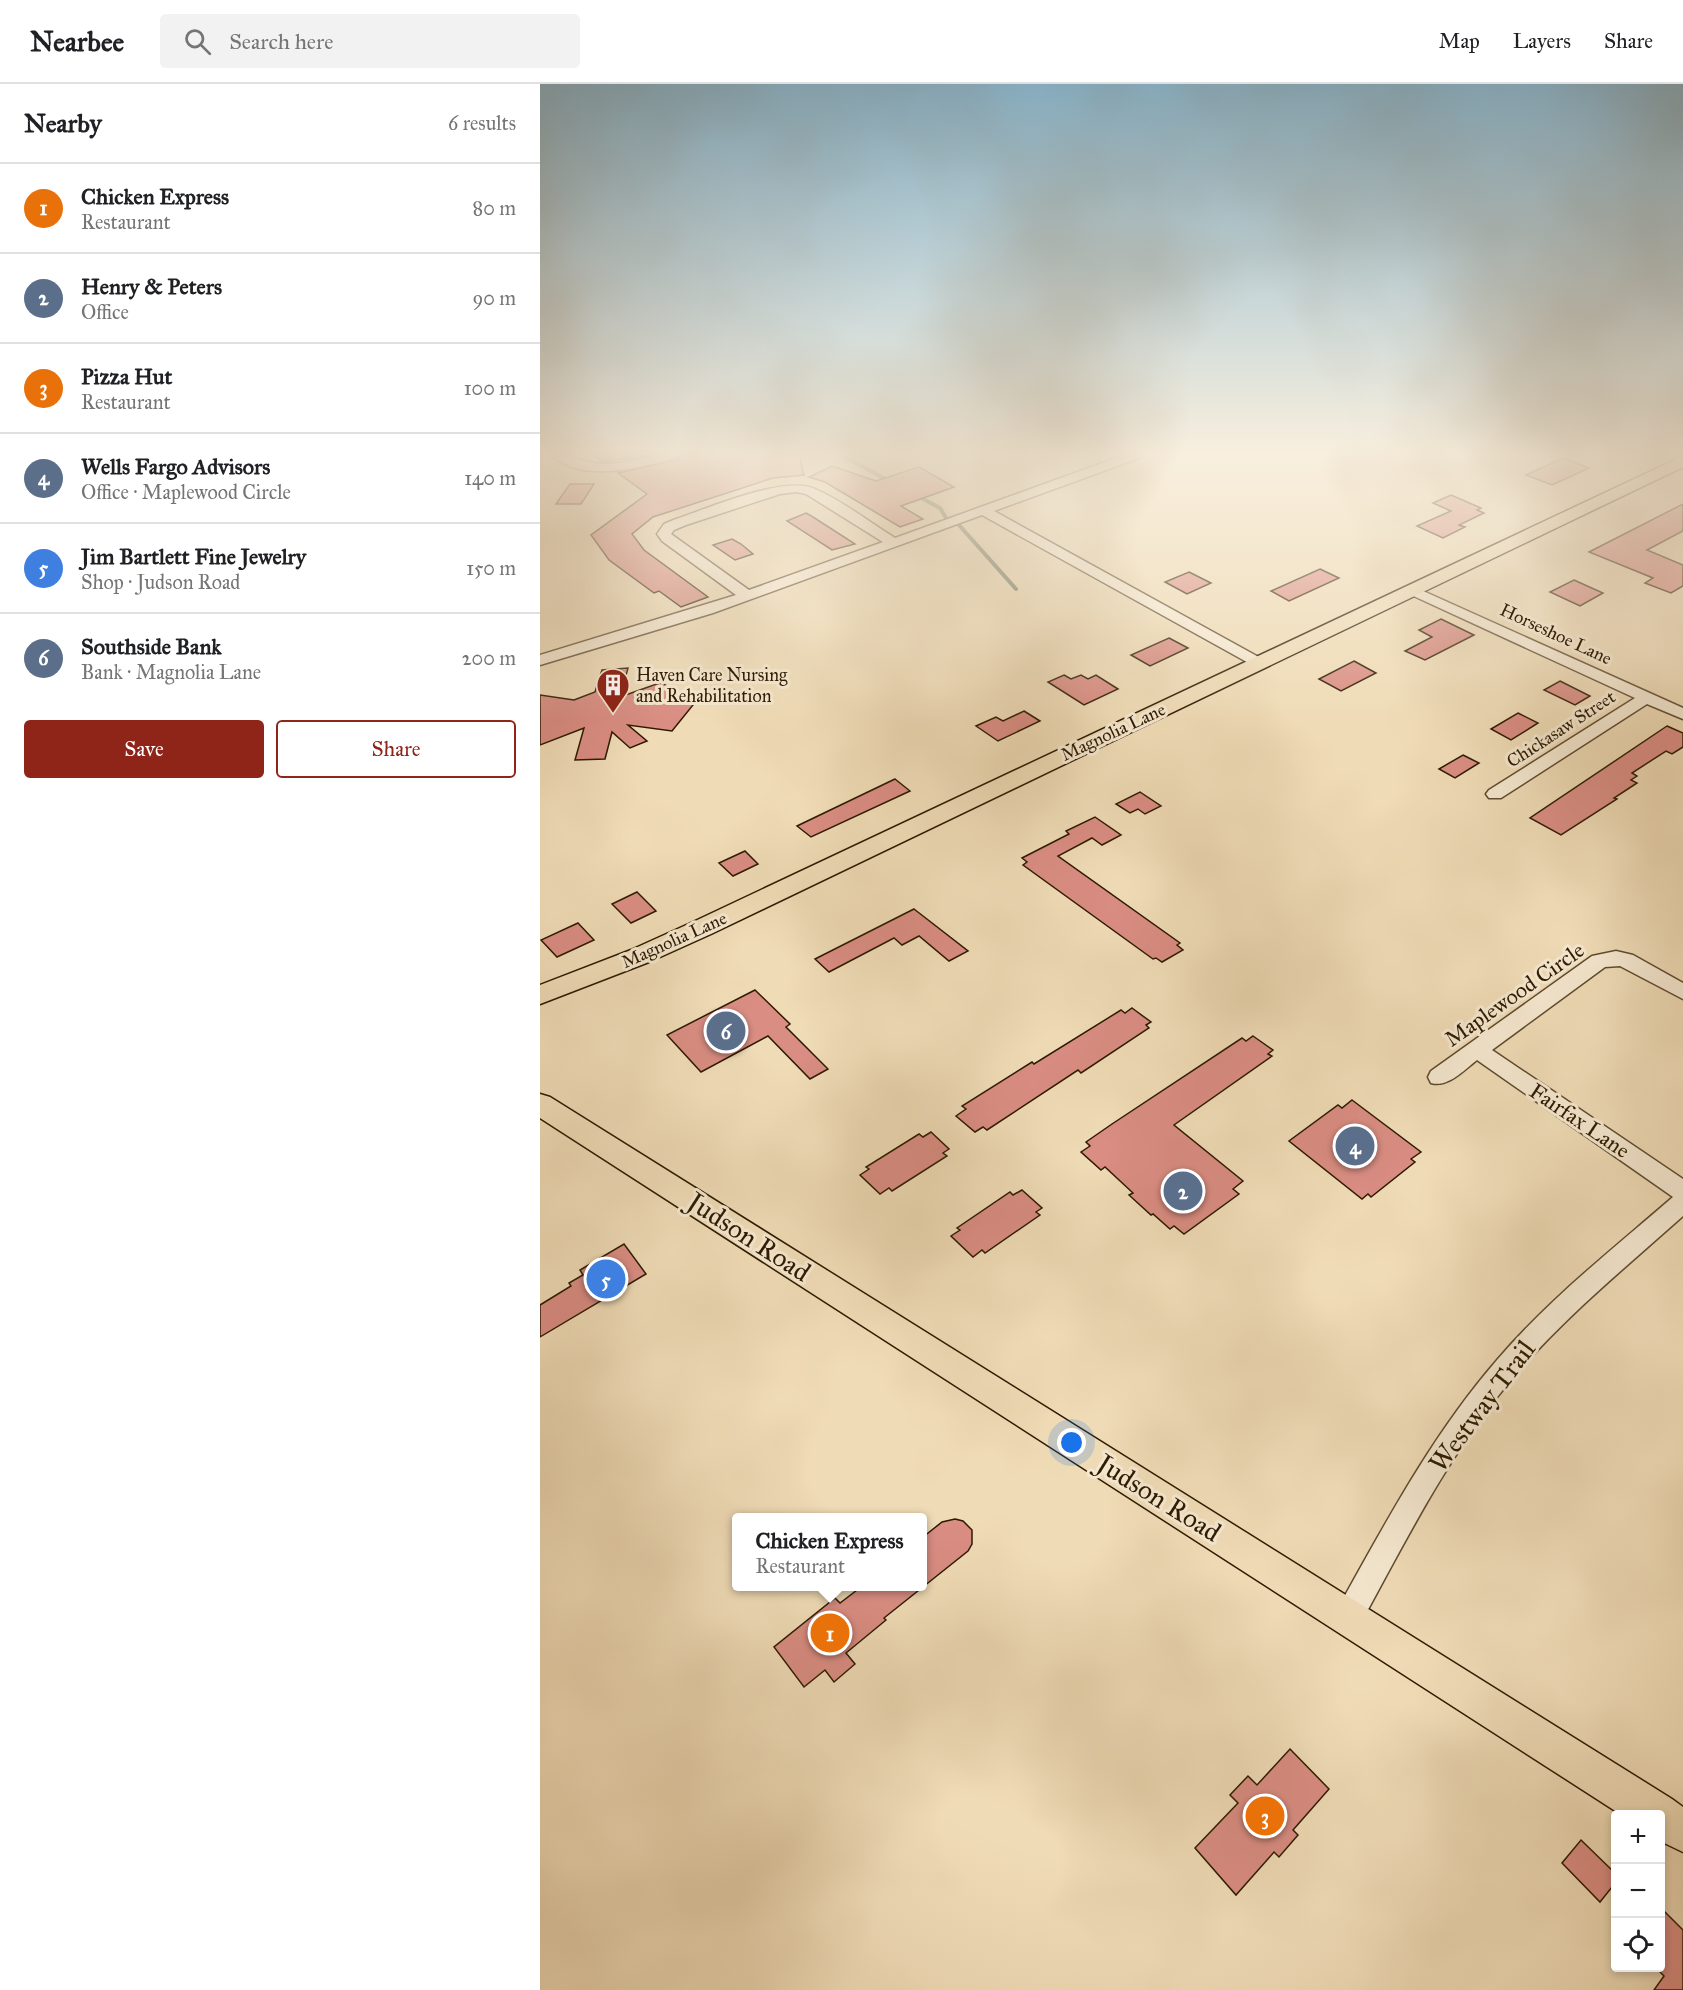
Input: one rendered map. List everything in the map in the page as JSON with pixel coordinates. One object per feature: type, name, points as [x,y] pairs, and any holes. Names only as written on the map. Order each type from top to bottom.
[{"type":"main road","name":"Magnolia Lane","points":[[540,995],[630,960],[702,928],[1511,543]]},
{"type":"main road","name":"Judson Road","points":[[540,1104],[1650,1810]]},
{"type":"main road","name":"Judson Road","points":[[1665,1820],[1683,1831]]},
{"type":"street","points":[[674,543],[747,597]]},
{"type":"street","points":[[540,660],[690,616],[894,543]]},
{"type":"street","points":[[1042,543],[1259,663]]},
{"type":"street","name":"Horseshoe Lane","points":[[1412,590],[1683,714]]},
{"type":"street","name":"Chickasaw Street","points":[[1495,794],[1647,697]]},
{"type":"street","name":"Maplewood Circle","points":[[1439,1077],[1590,967],[1608,958],[1626,960],[1680,987]]},
{"type":"street","name":"Fairfax Lane","points":[[1477,1050],[1683,1191]]},
{"type":"street","name":"Westway Trail","points":[[1348,1618],[1439,1457],[1487,1390],[1537,1333],[1683,1202]]},
{"type":"building","points":[[597,543],[639,543],[644,550],[708,597],[681,607],[659,591],[654,593],[609,560]]},
{"type":"building","points":[[739,543],[753,554],[735,560],[713,545]]},
{"type":"building","points":[[821,543],[855,544],[832,550]]},
{"type":"building","points":[[1607,543],[1660,543],[1647,550],[1683,565],[1683,586],[1671,593],[1645,583],[1653,578],[1589,552]]},
{"type":"building","points":[[1320,569],[1339,578],[1289,601],[1271,591]]},
{"type":"building","points":[[1189,572],[1211,583],[1187,594],[1165,582]]},
{"type":"building","points":[[1574,580],[1603,593],[1580,606],[1550,592]]},
{"type":"building","points":[[1441,619],[1474,635],[1425,660],[1405,651],[1432,637],[1419,630]]},
{"type":"building","points":[[1169,638],[1188,648],[1150,666],[1131,655]]},
{"type":"building","points":[[1354,661],[1376,673],[1341,691],[1319,679]]},
{"type":"building","name":"Haven Care Nursing and Rehabilitation","points":[[628,668],[620,697],[662,682],[679,697],[697,700],[672,731],[628,725],[647,741],[630,748],[612,732],[605,759],[575,760],[584,728],[540,745],[540,695],[574,700],[595,692],[602,670]]},
{"type":"building","points":[[1064,675],[1071,679],[1081,675],[1088,679],[1096,675],[1118,689],[1084,705],[1048,682]]},
{"type":"building","points":[[1560,681],[1590,696],[1575,705],[1544,690]]},
{"type":"building","points":[[1024,711],[1040,721],[998,741],[976,726],[996,717],[1003,721]]},
{"type":"building","points":[[1518,713],[1538,723],[1511,740],[1491,729]]},
{"type":"building","points":[[1667,726],[1683,733],[1683,747],[1672,754],[1666,751],[1632,773],[1637,776],[1631,780],[1637,783],[1614,798],[1617,799],[1561,835],[1530,818]]},
{"type":"building","points":[[1463,755],[1479,763],[1455,778],[1439,769]]},
{"type":"building","points":[[895,779],[910,791],[811,837],[797,826]]},
{"type":"building","points":[[1140,792],[1161,806],[1145,814],[1138,809],[1130,813],[1116,804]]},
{"type":"building","points":[[1095,817],[1121,835],[1102,845],[1092,838],[1058,856],[1180,943],[1177,945],[1183,950],[1162,962],[1156,958],[1153,959],[1023,865],[1027,862],[1022,858],[1069,834],[1066,831]]},
{"type":"building","points":[[745,851],[758,864],[733,876],[719,863]]},
{"type":"building","points":[[637,892],[656,911],[631,923],[612,904]]},
{"type":"building","points":[[914,909],[968,951],[949,961],[919,936],[902,945],[894,938],[829,972],[815,959]]},
{"type":"building","points":[[578,923],[594,940],[557,957],[541,940]]},
{"type":"building","points":[[755,990],[790,1024],[786,1027],[828,1069],[810,1079],[768,1036],[701,1072],[667,1035]]},
{"type":"building","points":[[1132,1008],[1151,1022],[1146,1025],[1149,1028],[1081,1073],[1078,1070],[987,1130],[983,1127],[975,1132],[956,1116],[966,1109],[962,1106],[1032,1062],[1034,1064],[1121,1010],[1125,1013]]},
{"type":"building","points":[[1253,1036],[1273,1050],[1268,1054],[1272,1056],[1174,1125],[1243,1181],[1233,1189],[1239,1194],[1184,1234],[1174,1226],[1170,1229],[1129,1195],[1133,1193],[1105,1167],[1101,1170],[1081,1152],[1090,1146],[1086,1142],[1112,1124],[1242,1038],[1246,1041]]},
{"type":"building","points":[[1352,1100],[1421,1152],[1411,1159],[1415,1162],[1371,1197],[1368,1194],[1362,1199],[1289,1141],[1338,1105],[1342,1108]]},
{"type":"building","points":[[931,1132],[949,1149],[943,1153],[947,1156],[892,1191],[889,1188],[880,1194],[860,1175],[869,1169],[866,1167],[919,1134],[923,1137]]},
{"type":"building","points":[[1022,1190],[1042,1208],[1036,1212],[1040,1215],[985,1253],[982,1250],[973,1257],[951,1236],[960,1230],[957,1228],[1010,1192],[1013,1195]]},
{"type":"building","points":[[624,1244],[646,1274],[540,1337],[540,1305],[571,1286],[569,1283],[583,1275],[580,1270]]},
{"type":"building","points":[[955,1519],[963,1521],[972,1530],[972,1544],[968,1551],[927,1584],[927,1534],[942,1522]]},
{"type":"building","points":[[856,1591],[918,1591],[846,1653],[855,1664],[834,1682],[825,1670],[804,1687],[774,1647],[835,1598],[840,1603]]},
{"type":"building","points":[[1290,1749],[1329,1789],[1293,1830],[1298,1835],[1279,1857],[1274,1852],[1236,1895],[1195,1848],[1238,1803],[1230,1795],[1248,1776],[1257,1785]]},
{"type":"building","points":[[1581,1840],[1611,1869],[1611,1888],[1600,1902],[1562,1863]]},
{"type":"building","points":[[1665,1912],[1683,1930],[1683,1990],[1654,1990],[1664,1976],[1660,1972],[1665,1972]]},
{"type":"waterway","points":[[975,543],[1016,589]]},
{"type":"place","name":"Haven Care Nursing and Rehabilitation","points":[[613,714]]},
{"type":"place","name":"Southside Bank","points":[[726,1031]]},
{"type":"place","name":"Wells Fargo Advisors","points":[[1355,1146]]},
{"type":"place","name":"Henry & Peters","points":[[1183,1191]]},
{"type":"place","name":"Jim Bartlett Fine Jewelry","points":[[606,1279]]},
{"type":"place","name":"Chicken Express","points":[[830,1633]]},
{"type":"place","name":"Pizza Hut","points":[[1265,1816]]}]
